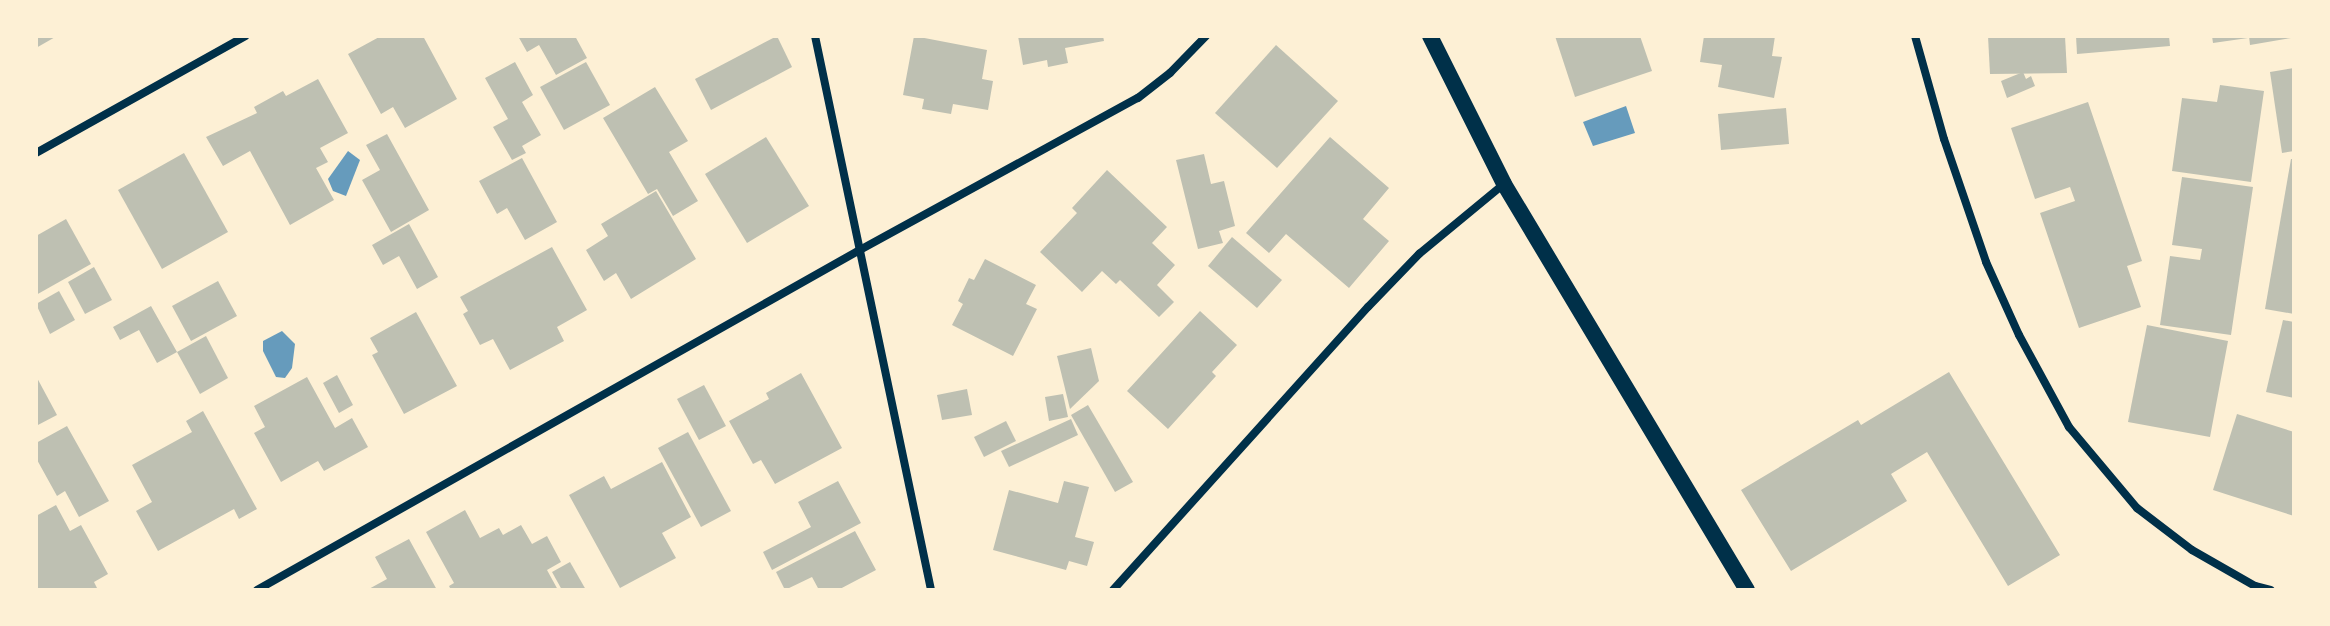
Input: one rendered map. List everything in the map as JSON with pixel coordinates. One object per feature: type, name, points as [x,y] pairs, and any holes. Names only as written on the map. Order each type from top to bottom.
[{"type":"main road","points":[[1430,36],[1504,184],[1747,590]]},
{"type":"street","points":[[36,153],[245,36]]},
{"type":"street","points":[[815,36],[931,590]]},
{"type":"street","points":[[257,590],[858,251],[1138,98],[1170,73],[1206,36]]},
{"type":"street","points":[[1915,36],[1944,139],[1986,262],[2019,335],[2069,427],[2137,508],[2192,550],[2255,586],[2271,590]]},
{"type":"street","points":[[1113,590],[1419,254],[1504,184]]},
{"type":"water","points":[[1626,106],[1635,133],[1593,146],[1583,122]]},
{"type":"water","points":[[348,151],[360,160],[346,196],[333,191],[328,179]]},
{"type":"water","points":[[282,331],[295,344],[292,368],[285,378],[276,377],[263,351],[263,341]]},
{"type":"building","points":[[36,36],[57,36],[36,48]]},
{"type":"building","points":[[381,36],[423,36],[457,99],[405,128],[393,107],[381,114],[348,54]]},
{"type":"building","points":[[518,36],[575,36],[587,58],[556,75],[539,45],[527,52]]},
{"type":"building","points":[[777,36],[792,67],[711,110],[695,79]]},
{"type":"building","points":[[914,36],[987,50],[982,79],[993,81],[988,110],[953,104],[951,114],[922,109],[924,99],[903,95]]},
{"type":"building","points":[[1018,36],[1103,36],[1104,41],[1065,48],[1068,63],[1048,67],[1047,60],[1023,65]]},
{"type":"building","points":[[1555,36],[1640,36],[1652,71],[1575,97]]},
{"type":"building","points":[[1704,36],[1775,36],[1772,56],[1782,57],[1774,98],[1718,87],[1722,65],[1700,62]]},
{"type":"building","points":[[1988,36],[2065,36],[2067,73],[1990,74]]},
{"type":"building","points":[[2076,36],[2169,36],[2170,46],[2077,54]]},
{"type":"building","points":[[2212,36],[2248,36],[2248,38],[2213,43]]},
{"type":"building","points":[[2249,36],[2291,36],[2291,38],[2250,45]]},
{"type":"building","points":[[1276,45],[1338,101],[1277,168],[1215,113]]},
{"type":"building","points":[[515,62],[533,95],[522,102],[541,135],[522,146],[526,153],[512,160],[493,127],[508,119],[485,78]]},
{"type":"building","points":[[586,62],[610,105],[564,130],[540,87]]},
{"type":"building","points":[[2294,68],[2294,151],[2282,153],[2270,72]]},
{"type":"building","points":[[2023,72],[2026,79],[2031,76],[2035,86],[2007,98],[2001,81]]},
{"type":"building","points":[[318,79],[348,133],[320,148],[328,162],[316,168],[334,200],[290,225],[250,151],[223,166],[206,137],[257,113],[254,107],[283,91],[286,96]]},
{"type":"building","points":[[2220,85],[2264,91],[2251,182],[2172,171],[2182,98],[2217,102]]},
{"type":"building","points":[[655,87],[688,141],[669,152],[698,201],[673,216],[657,189],[648,194],[603,118]]},
{"type":"building","points":[[2088,102],[2142,261],[2127,266],[2141,307],[2079,328],[2040,213],[2075,201],[2070,187],[2035,199],[2011,128]]},
{"type":"building","points":[[1786,108],[1789,144],[1721,150],[1718,114]]},
{"type":"building","points":[[387,134],[429,210],[391,232],[362,180],[380,170],[366,145]]},
{"type":"building","points":[[766,137],[809,206],[747,243],[705,174]]},
{"type":"building","points":[[1330,137],[1389,188],[1363,219],[1389,241],[1349,288],[1286,234],[1269,253],[1246,233]]},
{"type":"building","points":[[184,153],[228,232],[162,269],[118,190]]},
{"type":"building","points":[[1204,154],[1211,184],[1224,181],[1235,226],[1219,231],[1223,243],[1198,249],[1176,160]]},
{"type":"building","points":[[522,158],[557,222],[525,240],[507,208],[497,214],[479,181]]},
{"type":"building","points":[[2291,159],[2294,159],[2294,314],[2265,309]]},
{"type":"building","points":[[1107,170],[1167,227],[1152,243],[1175,265],[1157,285],[1174,302],[1159,317],[1120,280],[1116,284],[1102,271],[1082,292],[1040,252],[1077,213],[1072,208]]},
{"type":"building","points":[[2182,177],[2253,187],[2231,335],[2160,325],[2170,256],[2200,260],[2202,249],[2172,245]]},
{"type":"building","points":[[656,191],[696,259],[631,299],[616,273],[604,281],[586,250],[608,236],[601,224]]},
{"type":"building","points":[[66,219],[91,264],[36,295],[36,236]]},
{"type":"building","points":[[409,224],[438,277],[417,289],[399,256],[383,265],[372,245]]},
{"type":"building","points":[[1232,237],[1282,280],[1257,308],[1208,266]]},
{"type":"building","points":[[552,247],[587,310],[557,327],[564,341],[510,370],[493,339],[480,345],[463,314],[468,311],[460,297]]},
{"type":"building","points":[[985,259],[1036,285],[1026,304],[1037,309],[1013,356],[952,325],[963,304],[958,301],[969,278],[974,280]]},
{"type":"building","points":[[94,267],[112,300],[85,314],[68,282]]},
{"type":"building","points":[[218,281],[237,316],[191,341],[172,306]]},
{"type":"building","points":[[59,291],[75,320],[50,334],[36,304]]},
{"type":"building","points":[[151,306],[177,352],[157,363],[139,330],[120,340],[113,327]]},
{"type":"building","points":[[1200,311],[1237,345],[1212,372],[1216,376],[1168,429],[1127,391]]},
{"type":"building","points":[[416,312],[457,386],[404,414],[372,355],[378,352],[370,338]]},
{"type":"building","points":[[2283,320],[2294,322],[2294,398],[2266,392]]},
{"type":"building","points":[[2147,325],[2228,341],[2210,437],[2128,422]]},
{"type":"building","points":[[206,336],[228,378],[200,394],[177,352]]},
{"type":"building","points":[[1091,348],[1099,381],[1070,409],[1057,356]]},
{"type":"building","points":[[1949,372],[2060,555],[2008,586],[1927,452],[1891,474],[1907,501],[1791,571],[1741,490],[1858,420],[1861,425]]},
{"type":"building","points":[[801,373],[842,448],[775,484],[761,460],[753,464],[729,421],[769,399],[766,393]]},
{"type":"building","points":[[337,375],[353,405],[339,413],[323,383]]},
{"type":"building","points":[[36,376],[57,415],[36,426]]},
{"type":"building","points":[[307,377],[335,428],[352,418],[368,447],[324,471],[318,461],[281,482],[254,433],[265,427],[254,406]]},
{"type":"building","points":[[704,385],[726,426],[699,440],[677,399]]},
{"type":"building","points":[[967,389],[972,415],[942,420],[937,395]]},
{"type":"building","points":[[1063,394],[1068,417],[1049,421],[1045,397]]},
{"type":"building","points":[[1088,405],[1133,482],[1115,492],[1071,415]]},
{"type":"building","points":[[203,411],[257,509],[239,519],[234,509],[158,551],[136,511],[152,502],[132,465],[192,432],[186,421]]},
{"type":"building","points":[[2237,414],[2294,432],[2294,516],[2213,490]]},
{"type":"building","points":[[1071,419],[1078,435],[1009,467],[1001,451]]},
{"type":"building","points":[[1006,421],[1016,441],[984,457],[974,437]]},
{"type":"building","points":[[67,426],[109,501],[79,517],[65,491],[57,496],[36,458],[36,443]]},
{"type":"building","points":[[688,432],[731,511],[701,527],[658,448]]},
{"type":"building","points":[[662,462],[691,517],[662,533],[676,558],[620,588],[569,495],[604,476],[611,489]]},
{"type":"building","points":[[838,481],[861,523],[772,570],[763,552],[811,527],[798,502]]},
{"type":"building","points":[[1064,481],[1089,487],[1075,537],[1094,542],[1087,566],[1069,561],[1066,570],[993,550],[1009,490],[1058,503]]},
{"type":"building","points":[[56,505],[70,531],[81,525],[108,574],[94,582],[98,590],[36,590],[36,516]]},
{"type":"building","points":[[465,510],[480,538],[499,528],[503,535],[521,525],[532,544],[547,536],[561,562],[547,570],[558,590],[451,590],[449,586],[454,583],[426,532]]},
{"type":"building","points":[[855,531],[876,570],[838,590],[819,590],[812,577],[785,590],[776,572]]},
{"type":"building","points":[[409,539],[437,590],[367,590],[387,579],[375,557]]},
{"type":"building","points":[[570,562],[586,590],[562,590],[552,572]]}]
